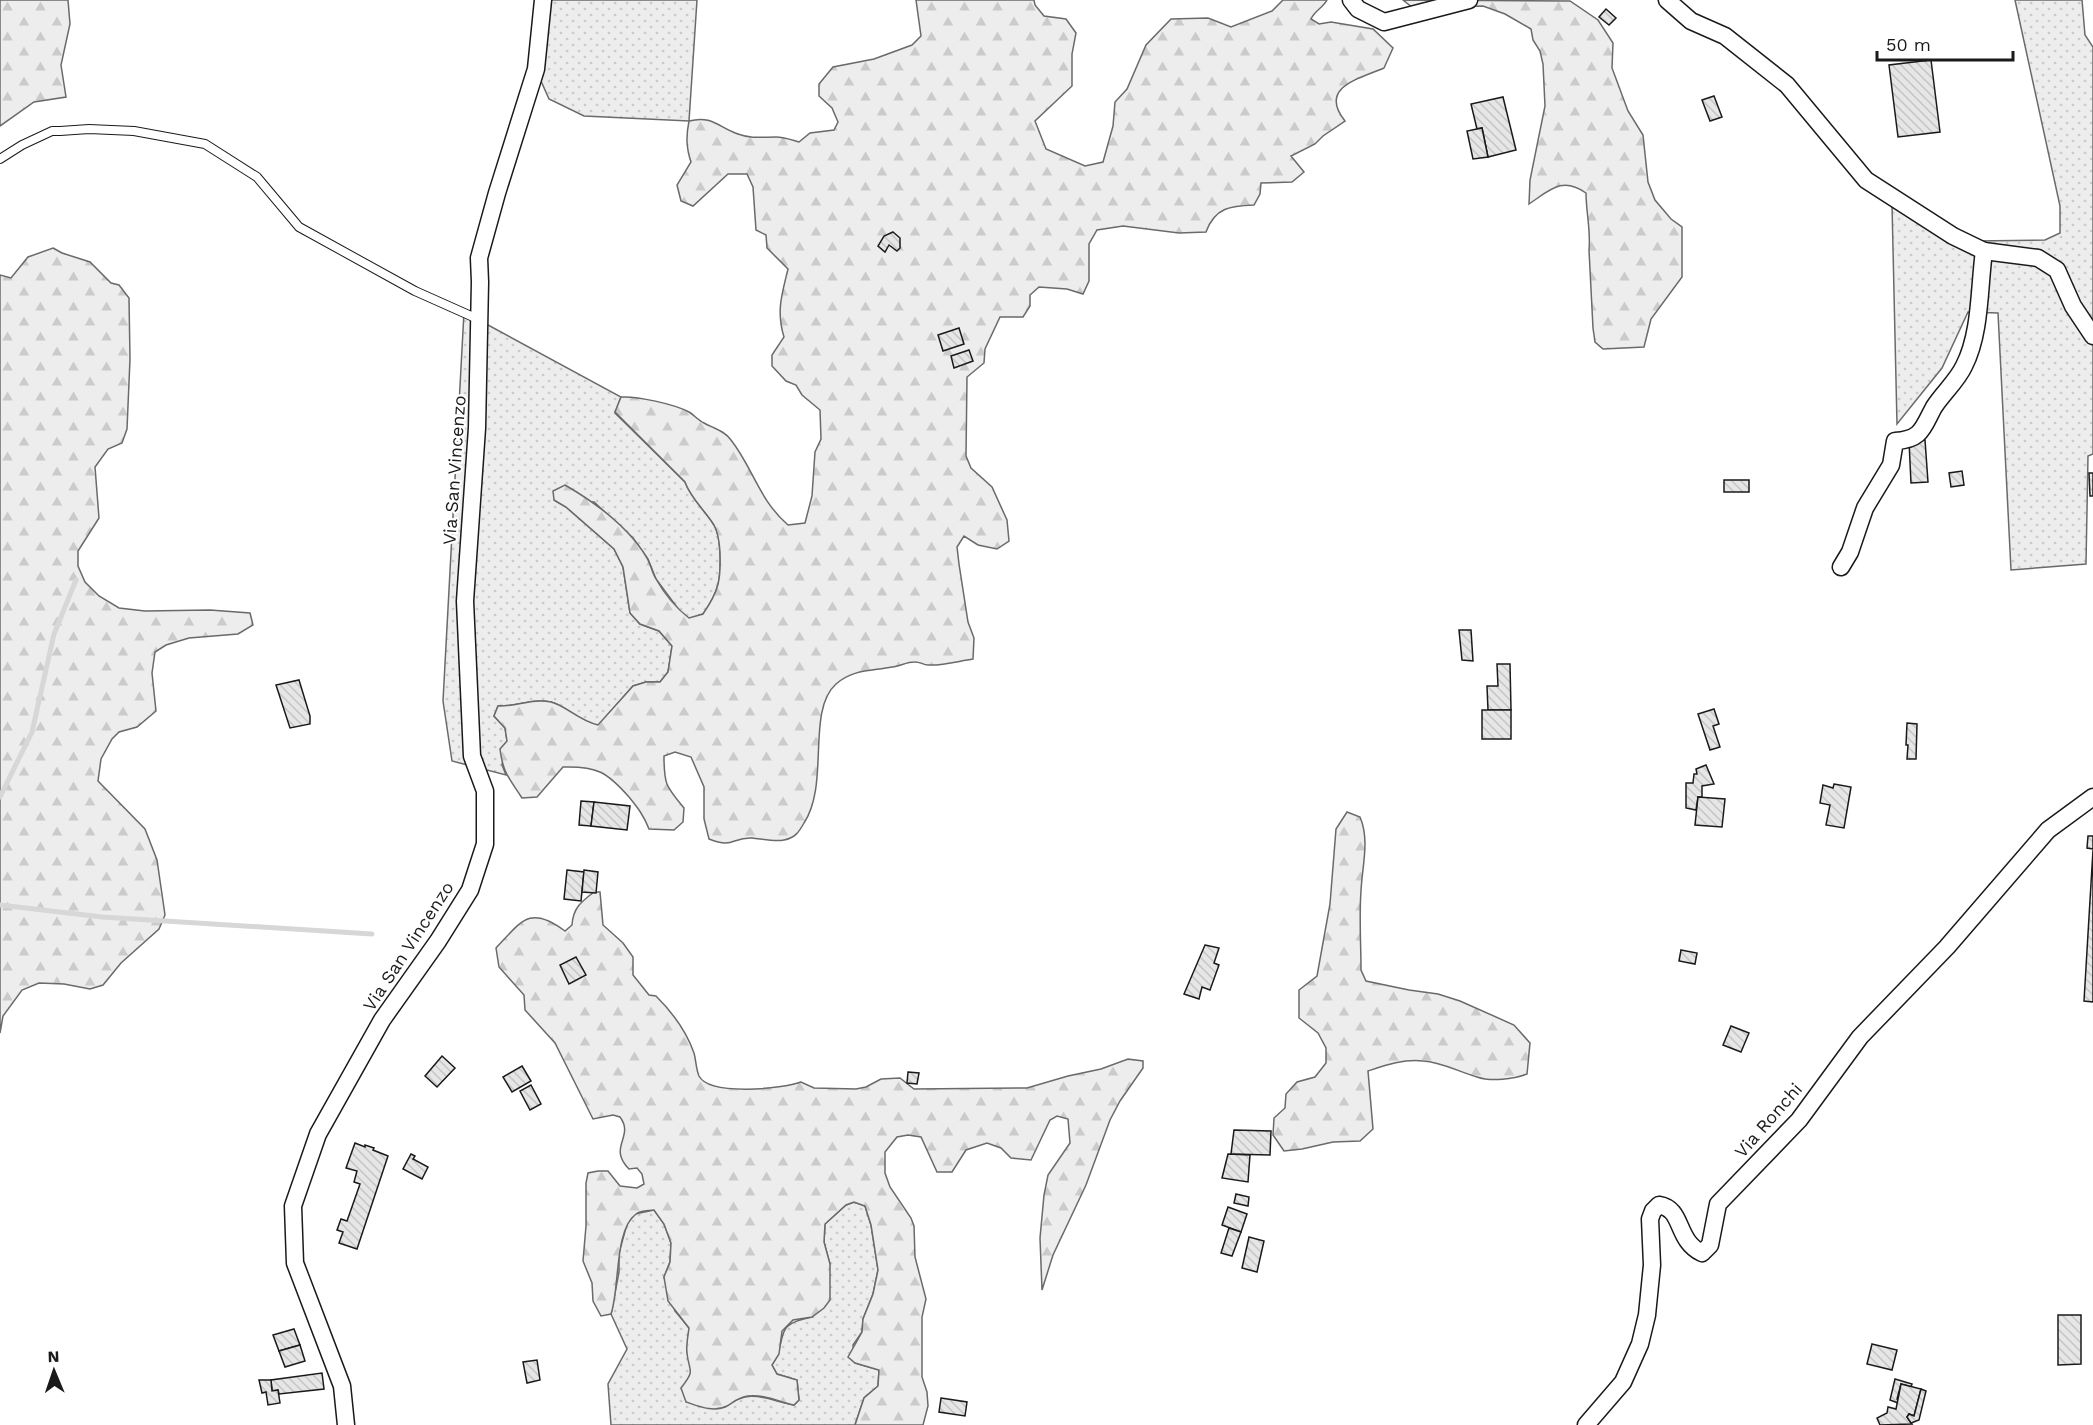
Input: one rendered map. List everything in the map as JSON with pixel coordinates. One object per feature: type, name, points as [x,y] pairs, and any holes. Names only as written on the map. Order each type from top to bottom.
[{"type":"street","name":"Via San Vincenzo","points":[[346,1425],[342,1386],[295,1263],[293,1206],[318,1134],[382,1020],[438,941],[470,890],[485,844],[485,791],[472,756],[465,601],[477,428],[479,258],[536,69],[543,0]]},
{"type":"street","points":[[1351,0],[1358,9],[1384,22],[1469,0]]},
{"type":"street","points":[[1667,0],[1691,21],[1725,36],[1788,86],[1866,180],[1953,236],[1984,251],[2038,258],[2057,270],[2073,306],[2093,336]]},
{"type":"street","points":[[1841,567],[1850,552],[1865,508],[1891,465],[1895,441],[1906,440],[1921,433],[1935,406],[1965,365],[1976,328],[1984,251]]},
{"type":"street","name":"Via Ronchi","points":[[1586,1425],[1623,1382],[1640,1344],[1647,1315],[1652,1265],[1650,1220],[1653,1211],[1659,1204],[1668,1206],[1675,1215],[1691,1248],[1702,1253],[1710,1245],[1718,1204],[1799,1120],[1860,1037],[1947,947],[2048,830],[2093,797]]},
{"type":"lane","points":[[0,159],[22,145],[52,131],[89,129],[134,131],[205,144],[257,177],[299,227],[415,291],[480,320]]},
{"type":"green space","points":[[0,0],[68,0],[70,24],[61,65],[66,97],[34,102],[0,126]]},
{"type":"green space","points":[[543,0],[697,0],[689,121],[584,116],[549,99],[541,81]]},
{"type":"green space","points":[[916,0],[1034,0],[1035,5],[1044,16],[1066,19],[1076,33],[1072,54],[1072,86],[1035,121],[1046,149],[1085,166],[1103,162],[1113,126],[1115,102],[1127,89],[1146,45],[1171,19],[1208,18],[1231,27],[1272,11],[1283,0],[1327,0],[1311,19],[1319,24],[1331,22],[1373,29],[1393,48],[1384,68],[1354,81],[1339,92],[1336,100],[1345,121],[1315,144],[1291,156],[1304,172],[1292,182],[1261,183],[1260,194],[1254,205],[1231,207],[1219,213],[1214,217],[1206,232],[1179,233],[1123,226],[1097,230],[1089,244],[1089,281],[1083,294],[1067,289],[1039,287],[1030,295],[1030,306],[1023,317],[1000,317],[985,349],[984,363],[967,377],[966,456],[971,468],[992,487],[1007,520],[1009,541],[997,549],[978,545],[964,536],[957,547],[968,622],[974,638],[973,659],[933,665],[916,662],[863,671],[842,679],[836,684],[827,696],[822,712],[816,789],[812,807],[796,834],[780,841],[745,838],[723,843],[709,839],[704,819],[704,787],[691,757],[675,752],[664,756],[667,785],[684,808],[683,822],[674,830],[649,829],[638,809],[621,788],[607,776],[593,769],[563,767],[537,797],[522,798],[503,765],[500,749],[507,741],[505,728],[494,716],[498,706],[537,701],[551,702],[598,725],[633,686],[646,682],[660,682],[668,672],[672,646],[659,631],[640,624],[630,613],[623,567],[614,549],[566,507],[554,500],[553,491],[565,485],[600,508],[621,526],[647,558],[655,577],[667,595],[689,618],[703,614],[713,599],[718,585],[720,552],[714,525],[685,482],[615,412],[621,397],[665,403],[689,412],[702,422],[726,434],[739,451],[763,495],[788,525],[805,523],[812,496],[815,452],[821,439],[820,410],[802,395],[796,385],[786,381],[772,366],[772,355],[784,337],[780,311],[788,269],[767,248],[766,235],[756,230],[753,187],[747,174],[728,174],[693,206],[681,201],[677,185],[691,162],[687,142],[689,121],[709,121],[748,137],[779,137],[799,142],[810,133],[834,130],[838,122],[832,108],[819,96],[819,84],[833,67],[874,59],[912,45],[921,36]]},
{"type":"green space","points":[[1403,0],[1570,1],[1598,20],[1613,43],[1612,68],[1628,111],[1643,135],[1648,182],[1655,200],[1671,219],[1682,227],[1682,277],[1651,319],[1644,347],[1603,349],[1595,342],[1586,193],[1578,188],[1563,185],[1550,190],[1529,204],[1530,180],[1545,106],[1543,64],[1531,29],[1505,14],[1483,6],[1413,8]]},
{"type":"green space","points":[[2015,0],[2082,0],[2085,35],[2093,47],[2093,454],[2088,456],[2086,564],[2011,570],[1998,313],[1968,312],[1942,368],[1897,424],[1892,205],[1974,241],[2045,240],[2060,233],[2060,206]]},
{"type":"green space","points":[[53,248],[90,262],[111,283],[119,285],[129,298],[130,359],[127,429],[122,443],[108,449],[95,467],[99,518],[78,551],[78,566],[85,582],[99,596],[119,608],[145,611],[210,610],[250,613],[253,625],[238,634],[189,638],[166,645],[155,652],[152,673],[156,711],[137,727],[119,732],[112,739],[101,759],[98,781],[145,829],[157,860],[165,915],[159,929],[121,963],[103,985],[90,989],[64,984],[39,983],[22,990],[3,1016],[0,1033],[0,275],[11,278],[28,257]]},
{"type":"green space","points":[[464,312],[621,397],[615,413],[685,482],[714,525],[718,535],[720,553],[718,585],[713,599],[703,614],[689,619],[679,610],[656,579],[648,559],[633,538],[594,502],[554,500],[566,507],[614,549],[623,567],[630,613],[640,624],[659,631],[672,646],[668,672],[660,682],[646,682],[633,686],[598,726],[551,702],[537,701],[498,706],[494,716],[505,728],[507,741],[502,765],[506,775],[452,761],[443,701]]},
{"type":"green space","points":[[1347,812],[1360,817],[1365,835],[1360,921],[1361,970],[1366,981],[1438,994],[1460,1001],[1514,1025],[1530,1043],[1527,1074],[1496,1080],[1477,1077],[1437,1063],[1416,1061],[1402,1062],[1368,1071],[1373,1129],[1360,1141],[1333,1142],[1284,1151],[1273,1135],[1274,1118],[1285,1108],[1286,1094],[1297,1082],[1315,1077],[1326,1063],[1326,1048],[1318,1033],[1299,1018],[1299,990],[1317,976],[1330,904],[1336,829]]},
{"type":"green space","points":[[594,892],[600,892],[603,925],[623,943],[633,957],[633,975],[649,995],[656,996],[683,1029],[694,1053],[699,1076],[706,1082],[717,1086],[747,1089],[779,1087],[801,1082],[814,1088],[856,1089],[866,1087],[881,1079],[900,1078],[914,1089],[1027,1088],[1101,1069],[1128,1059],[1143,1061],[1143,1068],[1110,1120],[1086,1185],[1053,1255],[1042,1290],[1040,1238],[1044,1195],[1048,1175],[1070,1143],[1068,1119],[1057,1116],[1050,1120],[1031,1160],[1011,1158],[1001,1148],[987,1143],[966,1150],[952,1172],[937,1172],[921,1137],[908,1135],[897,1137],[885,1152],[885,1173],[890,1187],[914,1226],[915,1257],[926,1299],[922,1317],[922,1377],[927,1392],[928,1406],[923,1425],[855,1425],[864,1398],[878,1386],[879,1370],[855,1363],[848,1357],[862,1332],[863,1319],[873,1294],[878,1270],[871,1225],[865,1206],[854,1202],[846,1205],[825,1224],[824,1242],[830,1264],[830,1300],[812,1317],[793,1320],[782,1331],[779,1354],[772,1365],[777,1374],[797,1380],[799,1400],[794,1405],[754,1396],[742,1397],[717,1409],[686,1402],[681,1388],[690,1374],[687,1350],[689,1328],[668,1301],[664,1277],[670,1262],[671,1243],[664,1224],[654,1210],[642,1211],[629,1222],[621,1246],[611,1314],[601,1316],[593,1301],[592,1283],[583,1261],[588,1173],[608,1171],[620,1186],[637,1188],[644,1184],[642,1174],[637,1168],[629,1169],[620,1154],[625,1130],[620,1117],[613,1115],[593,1119],[555,1043],[525,1010],[524,995],[499,967],[496,948],[519,924],[534,918],[553,923],[565,931],[572,925],[578,906]]},
{"type":"green space","points":[[854,1202],[865,1206],[871,1225],[878,1270],[873,1294],[863,1319],[862,1332],[853,1345],[855,1363],[879,1370],[878,1386],[864,1398],[855,1425],[611,1425],[608,1384],[627,1349],[611,1314],[619,1272],[619,1253],[627,1224],[635,1214],[654,1210],[664,1224],[671,1243],[670,1262],[664,1277],[675,1311],[689,1328],[687,1352],[691,1364],[691,1375],[725,1407],[734,1401],[751,1396],[794,1405],[799,1400],[797,1380],[777,1374],[772,1365],[786,1328],[799,1320],[812,1317],[830,1264],[824,1242],[825,1224],[846,1205]]},
{"type":"building","points":[[1606,9],[1616,18],[1609,25],[1599,17]]},
{"type":"building","points":[[1931,60],[1940,132],[1898,137],[1889,65]]},
{"type":"building","points":[[1714,96],[1722,117],[1710,121],[1702,100]]},
{"type":"building","points":[[1503,97],[1516,150],[1488,157],[1482,128],[1477,129],[1471,104]]},
{"type":"building","points":[[1482,128],[1488,157],[1473,159],[1467,131]]},
{"type":"building","points":[[893,232],[900,238],[900,248],[897,251],[889,245],[885,252],[878,246],[884,236]]},
{"type":"building","points":[[959,328],[964,344],[943,351],[938,335]]},
{"type":"building","points":[[969,350],[973,361],[954,368],[951,356]]},
{"type":"building","points":[[1925,440],[1928,482],[1911,483],[1909,441]]},
{"type":"building","points":[[1962,471],[1964,485],[1951,487],[1949,473]]},
{"type":"building","points":[[2089,473],[2093,473],[2093,496],[2090,496]]},
{"type":"building","points":[[1724,480],[1749,480],[1749,492],[1724,492]]},
{"type":"building","points":[[1459,630],[1471,630],[1473,661],[1462,660]]},
{"type":"building","points":[[1497,664],[1510,664],[1511,710],[1488,710],[1487,686],[1498,686]]},
{"type":"building","points":[[299,680],[310,716],[310,724],[290,728],[276,685]]},
{"type":"building","points":[[1714,709],[1719,724],[1713,726],[1720,747],[1710,750],[1698,714]]},
{"type":"building","points":[[1482,710],[1511,710],[1511,739],[1482,739]]},
{"type":"building","points":[[1907,723],[1917,724],[1916,759],[1907,759]]},
{"type":"building","points":[[1706,765],[1714,784],[1702,786],[1702,797],[1698,797],[1696,810],[1686,808],[1686,783],[1693,783],[1694,774],[1697,774],[1696,769]]},
{"type":"building","points":[[1834,784],[1851,787],[1844,828],[1826,825],[1830,805],[1820,803],[1823,785],[1833,788]]},
{"type":"building","points":[[1698,797],[1725,799],[1722,827],[1695,825]]},
{"type":"building","points":[[581,801],[594,802],[591,826],[579,825]]},
{"type":"building","points":[[594,802],[630,806],[627,830],[591,826]]},
{"type":"building","points":[[2088,836],[2093,836],[2093,849],[2087,848]]},
{"type":"building","points":[[2093,850],[2093,1002],[2084,1001]]},
{"type":"building","points":[[567,870],[584,872],[581,901],[564,899]]},
{"type":"building","points":[[584,870],[598,872],[596,893],[582,892]]},
{"type":"building","points":[[1205,945],[1219,948],[1214,963],[1219,965],[1210,990],[1202,987],[1199,999],[1184,994]]},
{"type":"building","points":[[1681,950],[1697,953],[1695,964],[1679,961]]},
{"type":"building","points":[[576,957],[586,975],[569,984],[560,965]]},
{"type":"building","points":[[1731,1026],[1749,1033],[1741,1052],[1723,1045]]},
{"type":"building","points":[[442,1056],[455,1068],[437,1087],[425,1076]]},
{"type":"building","points":[[522,1066],[531,1081],[512,1092],[503,1077]]},
{"type":"building","points":[[908,1072],[919,1073],[917,1084],[907,1083]]},
{"type":"building","points":[[531,1085],[541,1104],[530,1110],[520,1091]]},
{"type":"building","points":[[1234,1130],[1271,1131],[1270,1155],[1231,1154]]},
{"type":"building","points":[[355,1143],[374,1148],[373,1150],[388,1156],[357,1249],[339,1243],[343,1232],[337,1230],[341,1219],[347,1221],[360,1184],[354,1182],[357,1171],[346,1168]]},
{"type":"building","points":[[411,1154],[415,1156],[413,1159],[428,1167],[422,1179],[403,1169]]},
{"type":"building","points":[[1228,1154],[1250,1155],[1248,1182],[1222,1178]]},
{"type":"building","points":[[1236,1194],[1249,1197],[1248,1206],[1234,1203]]},
{"type":"building","points":[[1228,1207],[1247,1214],[1241,1232],[1222,1225]]},
{"type":"building","points":[[1229,1228],[1241,1232],[1232,1256],[1221,1253]]},
{"type":"building","points":[[1249,1237],[1264,1241],[1257,1272],[1242,1268]]},
{"type":"building","points":[[2058,1315],[2081,1315],[2081,1364],[2058,1365]]},
{"type":"building","points":[[294,1329],[300,1345],[279,1351],[273,1335]]},
{"type":"building","points":[[1872,1344],[1897,1350],[1892,1370],[1867,1364]]},
{"type":"building","points":[[300,1345],[305,1361],[285,1367],[279,1351]]},
{"type":"building","points":[[537,1360],[540,1380],[527,1383],[523,1362]]},
{"type":"building","points":[[322,1373],[324,1389],[279,1394],[278,1390],[272,1391],[271,1380]]},
{"type":"building","points":[[1895,1379],[1912,1384],[1911,1387],[1901,1384],[1898,1403],[1890,1400]]},
{"type":"building","points":[[259,1380],[271,1380],[272,1391],[278,1390],[280,1403],[268,1405],[266,1392],[262,1393]]},
{"type":"building","points":[[1901,1384],[1921,1389],[1914,1416],[1909,1414],[1907,1417],[1912,1424],[1880,1425],[1877,1418],[1887,1413],[1888,1407],[1896,1409]]},
{"type":"building","points":[[1921,1389],[1926,1391],[1919,1420],[1911,1423],[1907,1417],[1909,1414],[1914,1416]]},
{"type":"building","points":[[941,1398],[967,1402],[965,1416],[939,1412]]},
{"type":"waterway","points":[[0,797],[32,732],[54,634],[76,580]]},
{"type":"waterway","points":[[0,905],[102,917],[372,934]]}]
